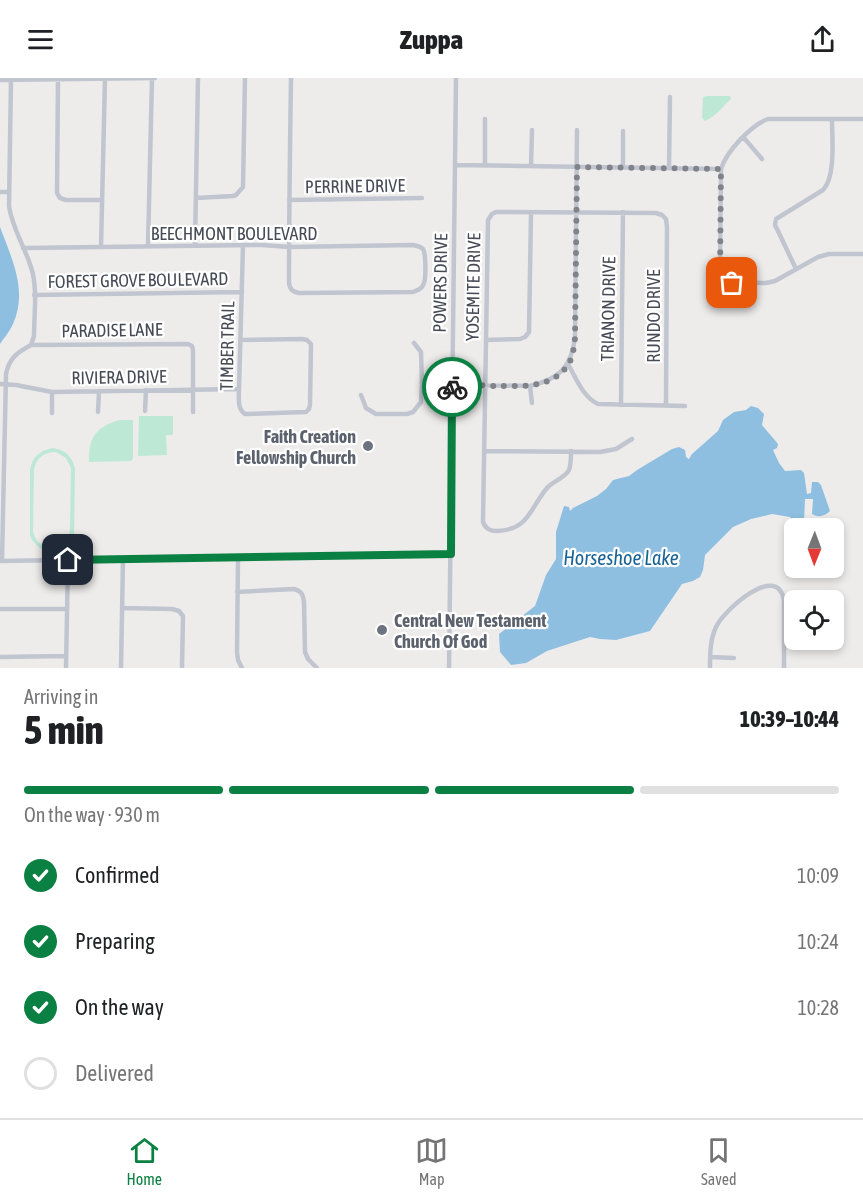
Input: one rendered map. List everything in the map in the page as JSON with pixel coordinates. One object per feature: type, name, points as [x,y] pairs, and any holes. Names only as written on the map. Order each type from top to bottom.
[{"type":"street","points":[[0,80],[153,78],[148,246]]},
{"type":"street","points":[[195,246],[198,78]]},
{"type":"street","points":[[196,198],[233,196],[243,187],[245,78]]},
{"type":"street","points":[[289,247],[291,78]]},
{"type":"street","name":"POWERS DRIVE","points":[[449,668],[456,78]]},
{"type":"street","points":[[58,79],[56,188],[58,196],[66,200],[102,200]]},
{"type":"street","points":[[101,247],[105,79]]},
{"type":"street","points":[[11,80],[9,192],[11,219],[32,269],[34,336],[31,345],[18,352],[12,359],[3,384],[1,561],[451,554]]},
{"type":"street","points":[[669,168],[670,97]]},
{"type":"street","points":[[485,118],[485,165]]},
{"type":"street","points":[[863,119],[768,119],[756,125],[727,154],[721,169],[720,272],[726,282],[766,283],[783,278],[818,257],[829,254],[863,254]]},
{"type":"street","points":[[796,269],[777,231],[776,219],[828,186],[831,173],[832,119]]},
{"type":"street","points":[[531,166],[532,130]]},
{"type":"street","points":[[422,384],[530,386],[557,377],[568,364],[575,338],[577,130]]},
{"type":"street","points":[[623,131],[623,167]]},
{"type":"street","points":[[744,138],[762,159]]},
{"type":"street","points":[[455,165],[721,169]]},
{"type":"street","points":[[0,192],[9,192]]},
{"type":"street","name":"PERRINE DRIVE","points":[[289,200],[422,198]]},
{"type":"street","name":"YOSEMITE DRIVE","points":[[531,213],[496,212],[488,220],[483,522],[485,527],[491,531],[502,531],[521,525],[547,488],[568,471],[571,451]]},
{"type":"street","points":[[486,340],[520,339],[529,332],[531,213],[623,212]]},
{"type":"street","name":"RUNDO DRIVE","points":[[623,212],[656,213],[666,219],[666,406]]},
{"type":"street","name":"TRIANON DRIVE","points":[[621,405],[623,212]]},
{"type":"street","name":"TIMBER TRAIL","points":[[240,340],[302,339],[311,344],[310,405],[306,412],[245,414],[239,408],[240,340],[243,245]]},
{"type":"street","name":"BEECHMONT BOULEVARD","points":[[23,248],[413,245],[424,250],[423,286],[413,292],[294,292],[289,284],[289,247]]},
{"type":"street","name":"FOREST GROVE BOULEVARD","points":[[34,295],[242,292]]},
{"type":"street","name":"PARADISE LANE","points":[[31,345],[186,343],[192,346],[193,350],[193,390]]},
{"type":"street","points":[[361,394],[366,408],[371,412],[381,415],[413,412],[421,402],[422,384],[421,352],[414,343]]},
{"type":"street","points":[[568,364],[591,401],[604,405],[685,406]]},
{"type":"street","name":"RIVIERA DRIVE","points":[[3,384],[52,392],[239,389]]},
{"type":"street","points":[[530,386],[532,403]]},
{"type":"street","points":[[145,411],[146,390]]},
{"type":"street","points":[[193,390],[193,412]]},
{"type":"street","points":[[98,412],[99,391]]},
{"type":"street","points":[[52,392],[52,413]]},
{"type":"street","points":[[485,451],[600,452],[616,449],[632,439]]},
{"type":"street","points":[[238,558],[237,652],[242,668]]},
{"type":"street","points":[[121,668],[123,559]]},
{"type":"street","points":[[66,668],[68,560]]},
{"type":"street","points":[[710,668],[711,641],[720,621],[736,602],[758,588],[767,586],[779,588],[783,593],[784,668]]},
{"type":"street","points":[[237,592],[294,589],[303,594],[305,652],[308,660],[317,668]]},
{"type":"street","points":[[123,608],[179,611],[183,616],[182,668]]},
{"type":"street","points":[[0,609],[67,609]]},
{"type":"street","points":[[0,657],[66,656]]},
{"type":"street","points":[[710,657],[734,658]]},
{"type":"green space","points":[[730,96],[731,99],[715,115],[704,121],[702,117],[703,97]]},
{"type":"green space","points":[[139,416],[173,416],[173,435],[166,435],[167,455],[138,456]]},
{"type":"green space","points":[[120,420],[133,420],[133,459],[131,461],[89,462],[92,439],[100,429]]},
{"type":"green space","points":[[53,448],[64,452],[70,457],[75,468],[74,544],[69,543],[53,551],[42,549],[33,542],[30,536],[31,465],[41,452]],"holes":[[[56,452],[66,458],[71,468],[70,530],[68,538],[58,547],[46,547],[36,539],[33,532],[34,470],[41,456],[48,453]]]},
{"type":"water","points":[[0,227],[17,275],[19,299],[13,324],[0,344]]},
{"type":"water","name":"Horseshoe Lake","points":[[751,406],[758,408],[764,414],[762,425],[778,444],[773,450],[779,463],[785,471],[801,470],[804,473],[807,494],[811,493],[812,482],[818,482],[830,511],[821,516],[814,515],[812,514],[813,499],[805,499],[804,518],[772,514],[751,519],[733,527],[705,555],[700,577],[682,584],[650,631],[616,640],[590,637],[547,651],[526,663],[511,665],[500,652],[499,634],[535,606],[546,575],[556,559],[556,532],[564,506],[569,507],[570,511],[597,496],[613,480],[629,476],[672,449],[679,447],[685,450],[686,457],[689,459],[718,431],[723,420],[734,412],[746,410]]},
{"type":"way so far","points":[[452,387],[452,385],[530,386],[557,377],[568,364],[575,338],[577,167],[721,169],[720,272],[726,282],[732,283]]},
{"type":"place","name":"Faith Creation Fellowship Church","points":[[368,446]]},
{"type":"place","name":"Central New Testament Church Of God","points":[[382,630]]},
{"type":"route","points":[[68,560],[451,554],[452,387]]}]
